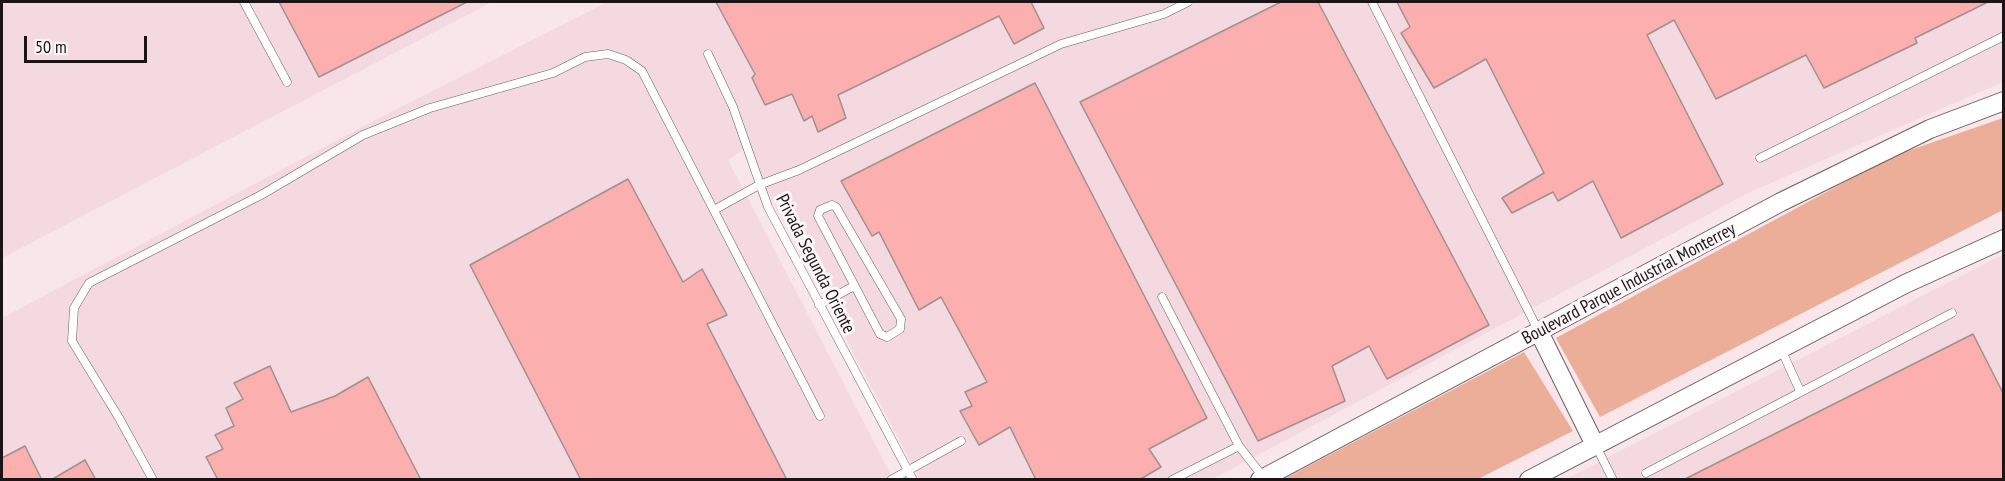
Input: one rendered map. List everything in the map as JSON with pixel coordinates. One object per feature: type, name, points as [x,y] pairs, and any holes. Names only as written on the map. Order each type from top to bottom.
[{"type":"street","name":"Boulevard Parque Industrial Monterrey","points":[[1262,479],[1845,170],[1930,129],[2004,101]]},
{"type":"street","points":[[1529,480],[1926,274],[2004,239]]},
{"type":"street","points":[[1539,332],[1595,445]]},
{"type":"lane","points":[[244,2],[287,82]]},
{"type":"lane","points":[[714,210],[759,185],[799,170],[1061,44],[1164,14],[1188,2]]},
{"type":"lane","points":[[1372,2],[1539,332]]},
{"type":"lane","points":[[1760,158],[2004,36]]},
{"type":"lane","points":[[153,480],[119,418],[72,341],[74,308],[89,283],[261,195],[363,135],[430,108],[554,73],[585,57],[608,54],[626,60],[642,71],[820,416]]},
{"type":"lane","name":"Privada Segunda Oriente","points":[[708,54],[733,107],[759,185],[819,305],[914,480]]},
{"type":"lane","points":[[832,205],[837,209],[901,319],[900,329],[887,337],[880,334],[854,286],[818,216],[820,210],[832,205]]},
{"type":"lane","points":[[819,305],[854,286]]},
{"type":"lane","points":[[1162,297],[1239,446],[1262,479]]},
{"type":"lane","points":[[1646,473],[1952,313]]},
{"type":"lane","points":[[1781,348],[1800,391]]},
{"type":"lane","points":[[891,480],[961,441]]},
{"type":"lane","points":[[1595,445],[1613,480]]},
{"type":"lane","points":[[1172,480],[1239,446]]},
{"type":"shaded area","points":[[2,2],[492,2],[2,258]]},
{"type":"shaded area","points":[[607,2],[2003,2],[2003,82],[1750,192],[1213,479],[920,479],[745,148],[728,160],[893,479],[2,480],[2,318],[364,126]]},
{"type":"shaded area","points":[[2003,118],[2003,210],[1600,417],[1556,338],[1893,156]]},
{"type":"shaded area","points":[[2003,255],[2003,479],[1564,480],[1998,257]]},
{"type":"shaded area","points":[[1524,352],[1573,431],[1478,479],[1284,479]]},
{"type":"building","points":[[279,2],[467,2],[319,77]]},
{"type":"building","points":[[716,2],[1031,2],[1044,28],[1014,44],[999,16],[838,95],[846,118],[818,132],[812,116],[804,121],[792,94],[765,105],[752,78],[755,74]]},
{"type":"building","points":[[1281,2],[1318,2],[1489,325],[1387,379],[1369,346],[1332,366],[1345,401],[1258,441],[1080,102]]},
{"type":"building","points":[[1397,2],[1988,2],[1915,38],[1917,43],[1824,88],[1806,55],[1716,99],[1674,20],[1647,35],[1723,184],[1621,238],[1593,181],[1558,201],[1553,192],[1512,213],[1502,198],[1544,173],[1486,59],[1434,88],[1401,33],[1410,27]]},
{"type":"building","points":[[1035,83],[1207,418],[1149,449],[1161,467],[1139,480],[1036,480],[1010,427],[979,445],[960,411],[972,406],[965,392],[987,382],[941,297],[919,310],[879,232],[872,236],[841,181]]},
{"type":"building","points":[[628,179],[683,282],[702,269],[727,315],[707,324],[787,480],[581,480],[470,265]]},
{"type":"building","points":[[1973,334],[2004,395],[2004,480],[1683,480]]},
{"type":"building","points":[[270,366],[291,412],[335,396],[368,377],[421,480],[218,480],[206,457],[223,449],[215,435],[234,426],[226,408],[243,399],[234,383]]},
{"type":"building","points":[[25,446],[42,480],[2,480],[2,458]]},
{"type":"building","points":[[85,460],[96,480],[51,480]]}]
